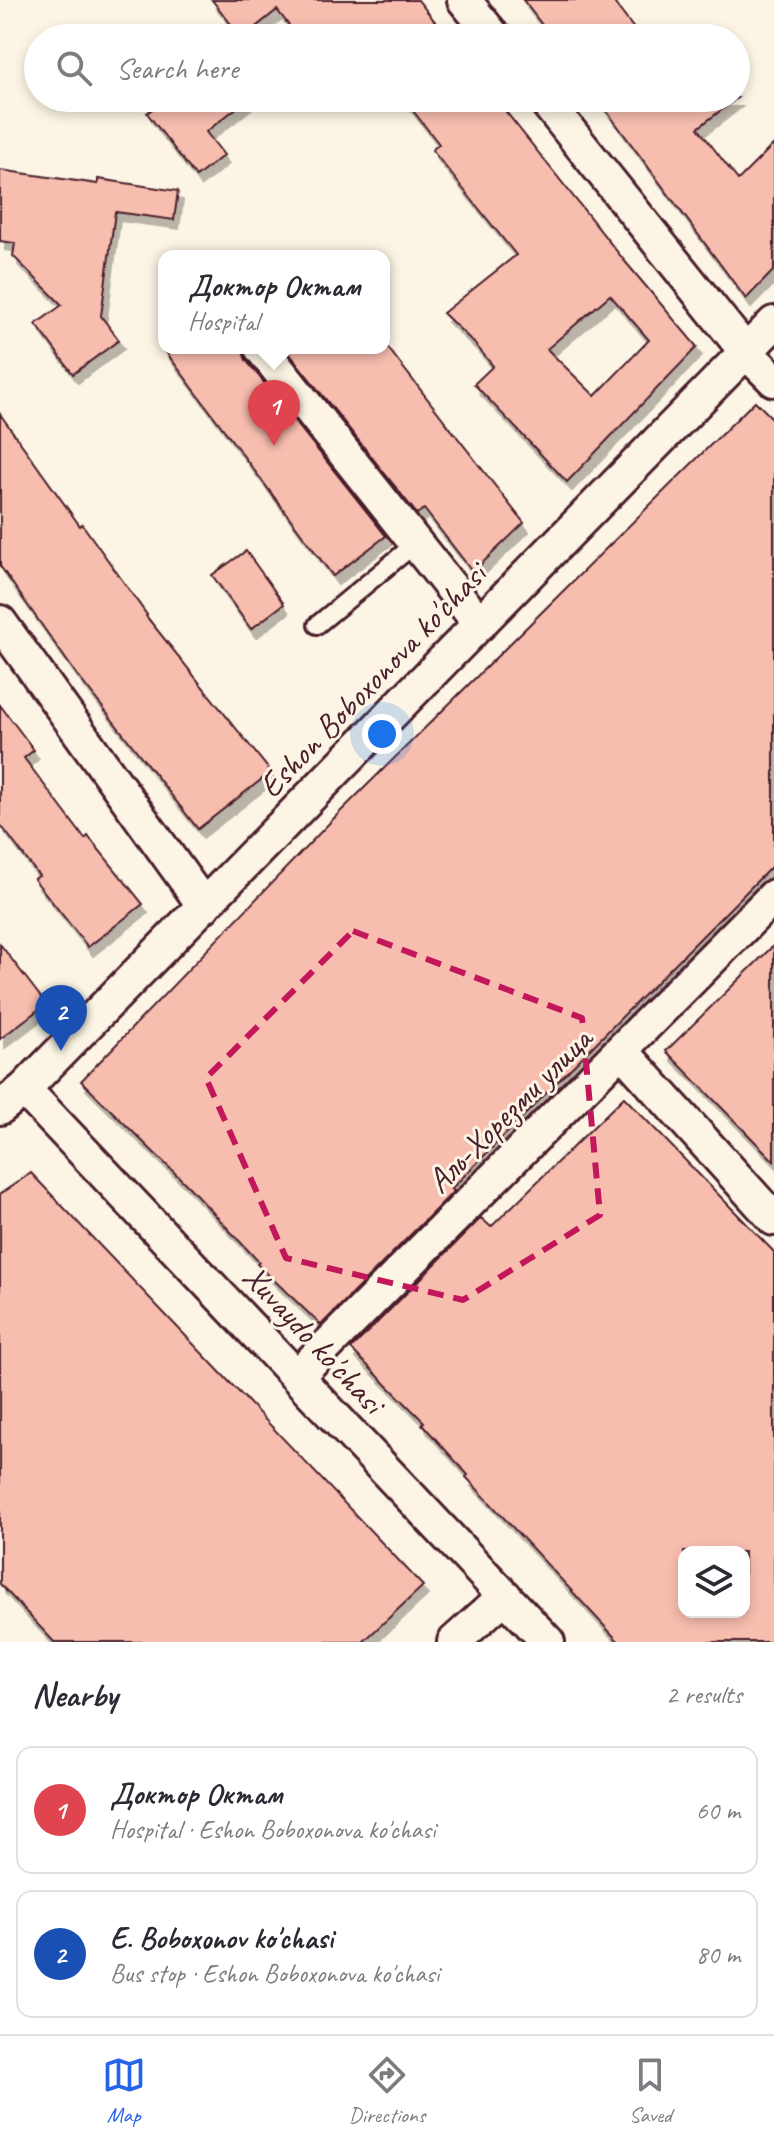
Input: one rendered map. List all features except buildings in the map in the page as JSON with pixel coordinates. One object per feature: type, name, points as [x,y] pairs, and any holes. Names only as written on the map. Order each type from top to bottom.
[{"type":"street","points":[[464,0],[484,24]]},
{"type":"street","points":[[554,112],[746,352],[774,380]]},
{"type":"street","name":"Eshon Boboxonova ko'chasi","points":[[12,1098],[774,323]]},
{"type":"street","points":[[266,354],[480,624]]},
{"type":"street","points":[[0,622],[204,906]]},
{"type":"street","name":"Аль-Хорезми улица","points":[[297,1376],[774,896]]},
{"type":"street","points":[[622,1051],[772,1211]]},
{"type":"street","name":"Xuvaydo ko'chasi","points":[[12,1098],[297,1376],[548,1642]]},
{"type":"street","points":[[454,1642],[505,1596]]},
{"type":"lane","points":[[317,625],[416,543]]},
{"type":"highlighted area","points":[[353,931],[582,1018],[600,1215],[463,1300],[286,1258],[206,1078]]},
{"type":"place","name":"Доктор Октам","points":[[274,446]]},
{"type":"place","name":"E. Boboxonov ko'chasi","points":[[61,1051]]}]
